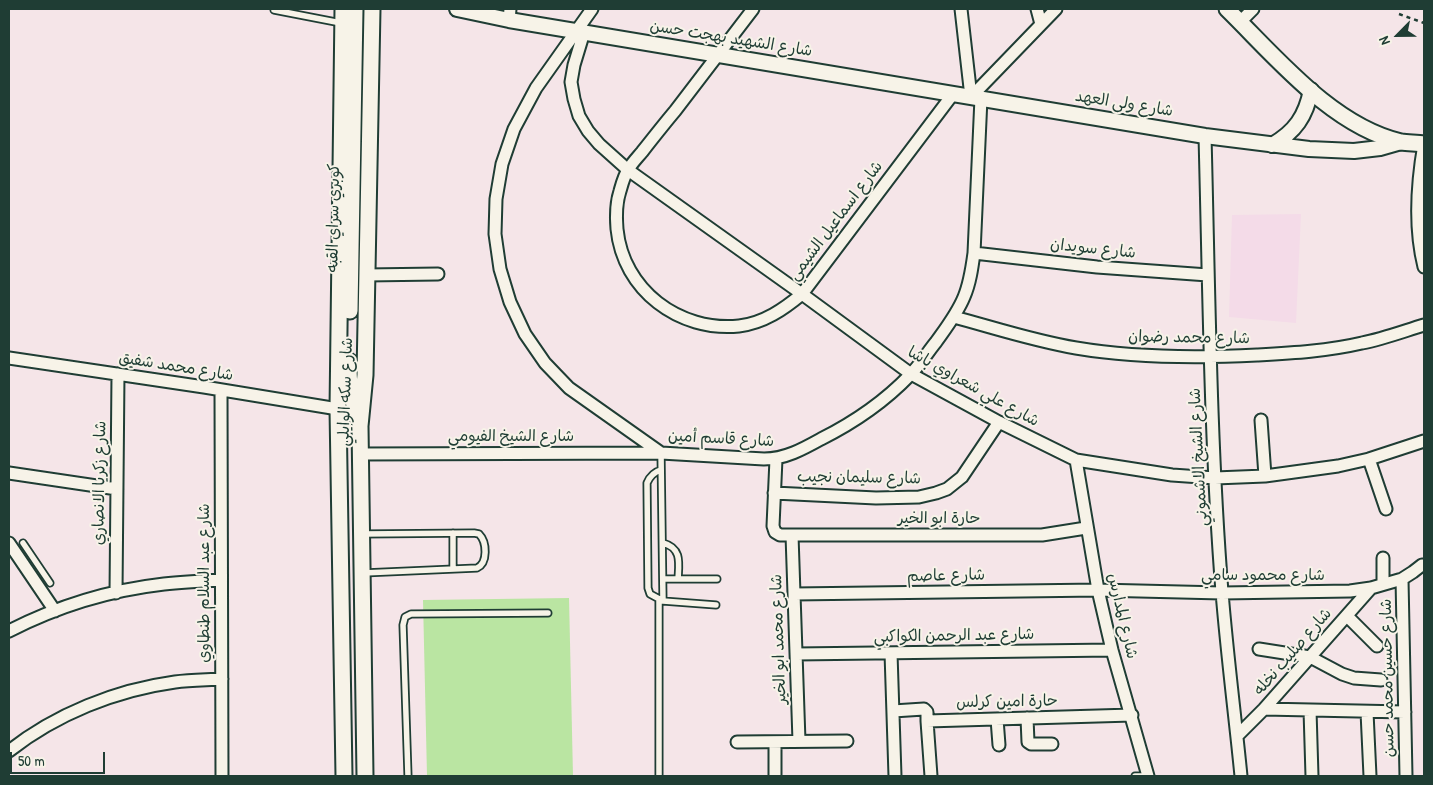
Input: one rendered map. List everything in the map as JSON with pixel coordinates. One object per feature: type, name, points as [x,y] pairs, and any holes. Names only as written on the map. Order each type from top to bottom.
[{"type":"main road","name":"كوبري سراي القبه","points":[[355,9],[348,376],[360,426]]},
{"type":"main road","points":[[1227,9],[1311,90],[1348,119],[1368,130],[1401,142],[1424,144]]},
{"type":"main road","name":"شارع سكه الوايلي","points":[[365,776],[364,573],[360,426],[365,375],[366,275],[375,12]]},
{"type":"main road","name":"شارع سكه الوايلي","points":[[343,16],[338,409],[344,776]]},
{"type":"street","name":"شارع الشهيد بهجت حسن","points":[[457,9],[510,14],[580,32],[976,97]]},
{"type":"street","name":"شارع قاسم أمين","points":[[592,9],[580,32],[536,88],[514,128],[502,164],[496,198],[495,234],[500,269],[510,302],[522,326],[545,363],[569,388],[661,453],[776,459],[809,446],[835,432],[890,394],[911,374],[954,317],[964,297],[971,275],[974,253],[976,97],[960,9]]},
{"type":"street","points":[[1037,9],[1041,24]]},
{"type":"street","points":[[976,97],[1056,9]]},
{"type":"street","points":[[1240,22],[1253,9]]},
{"type":"street","name":"شارع اسماعيل الشيمي","points":[[750,10],[719,54],[628,170],[619,193],[616,216],[618,240],[626,262],[638,283],[653,300],[673,313],[694,322],[718,327],[741,326],[764,319],[784,308],[802,294],[953,94]]},
{"type":"street","name":"شارع علي شعراوي باشا","points":[[580,32],[571,82],[579,116],[599,144],[628,170],[911,374],[999,422],[1076,460],[1138,470],[1215,478],[1265,476],[1338,466],[1369,459],[1424,441]]},
{"type":"street","points":[[1272,145],[1284,138],[1295,128],[1306,110],[1311,90]]},
{"type":"street","name":"شارع ولى العهد","points":[[976,97],[1205,136],[1272,145],[1354,151],[1380,148],[1401,142]]},
{"type":"street","name":"شارع الشيخ الاشموني","points":[[1205,136],[1215,478],[1222,593],[1241,776]]},
{"type":"street","points":[[1424,144],[1419,172],[1418,202],[1419,232],[1424,267]]},
{"type":"street","name":"شارع سويدان","points":[[974,253],[1097,267],[1208,276]]},
{"type":"street","points":[[366,275],[438,274]]},
{"type":"street","name":"شارع محمد رضوان","points":[[954,317],[1036,340],[1075,348],[1115,354],[1210,358],[1329,350],[1363,343],[1424,325]]},
{"type":"street","name":"شارع محمد شفيق","points":[[9,358],[338,409]]},
{"type":"street","name":"شارع زكريا الانصاري","points":[[116,593],[118,374]]},
{"type":"street","name":"شارع عبد السلام طنطاوي","points":[[221,390],[222,776]]},
{"type":"street","points":[[1261,420],[1265,476]]},
{"type":"street","name":"شارع سليمان نجيب","points":[[774,493],[876,498],[919,497],[936,494],[962,477],[999,422]]},
{"type":"street","name":"شارع الشيخ الفيومي","points":[[361,454],[661,453]]},
{"type":"street","points":[[776,459],[773,526],[775,532],[780,535],[792,535]]},
{"type":"street","points":[[1369,459],[1386,509]]},
{"type":"street","name":"شارع المدارس","points":[[1076,460],[1098,590],[1112,650],[1148,776]]},
{"type":"street","points":[[9,473],[117,489]]},
{"type":"street","name":"حارة ابو الخير","points":[[792,535],[1042,535],[1086,528]]},
{"type":"street","name":"شارع محمد ابو الخير","points":[[792,535],[799,741]]},
{"type":"street","points":[[9,543],[39,577],[55,611]]},
{"type":"street","points":[[1383,558],[1383,584]]},
{"type":"street","name":"شارع محمود سامي","points":[[1098,590],[1222,593],[1350,592],[1402,579],[1422,565]]},
{"type":"street","name":"شارع حسين محمد حسن","points":[[1402,579],[1406,776]]},
{"type":"street","points":[[9,631],[55,611],[116,593],[162,584],[222,580]]},
{"type":"street","name":"شارع صليب نخله","points":[[1237,736],[1264,709],[1371,588]]},
{"type":"street","name":"شارع عاصم","points":[[794,594],[1098,590]]},
{"type":"street","points":[[1347,616],[1376,646]]},
{"type":"street","points":[[1259,649],[1310,657],[1342,674],[1354,678],[1381,680]]},
{"type":"street","name":"شارع عبد الرحمن الكواكبي","points":[[796,654],[1112,650]]},
{"type":"street","points":[[891,653],[896,776]]},
{"type":"street","points":[[9,751],[56,720],[94,703],[135,690],[176,682],[222,679]]},
{"type":"street","points":[[893,711],[924,709],[927,712],[931,776]]},
{"type":"street","points":[[1264,709],[1405,712]]},
{"type":"street","points":[[1310,710],[1312,776]]},
{"type":"street","points":[[1367,712],[1370,776]]},
{"type":"street","name":"حارة امين كرلس","points":[[927,720],[1132,716]]},
{"type":"street","points":[[1027,718],[1028,742],[1032,744],[1052,744]]},
{"type":"street","points":[[998,719],[999,745]]},
{"type":"street","points":[[737,742],[847,741]]},
{"type":"street","points":[[775,742],[775,776]]},
{"type":"lane","points":[[274,10],[343,16]]},
{"type":"lane","points":[[659,776],[661,601],[663,578],[661,453]]},
{"type":"lane","points":[[661,470],[650,476],[647,483],[648,588],[650,594],[661,601],[716,605]]},
{"type":"lane","points":[[453,533],[453,569]]},
{"type":"lane","points":[[362,534],[479,534],[484,542],[484,562],[477,568],[364,573]]},
{"type":"lane","points":[[23,543],[39,577],[50,583]]},
{"type":"lane","points":[[662,543],[668,544],[679,556],[678,579]]},
{"type":"lane","points":[[663,578],[717,579]]},
{"type":"lane","points":[[408,776],[403,625],[405,617],[411,614],[548,613]]},
{"type":"lane","points":[[1135,776],[1148,776]]},
{"type":"path","points":[[1398,14],[1424,23]]},
{"type":"shaded area","points":[[1301,214],[1296,323],[1229,317],[1232,215]]},
{"type":"green space","points":[[569,598],[573,776],[427,776],[423,600]]}]
